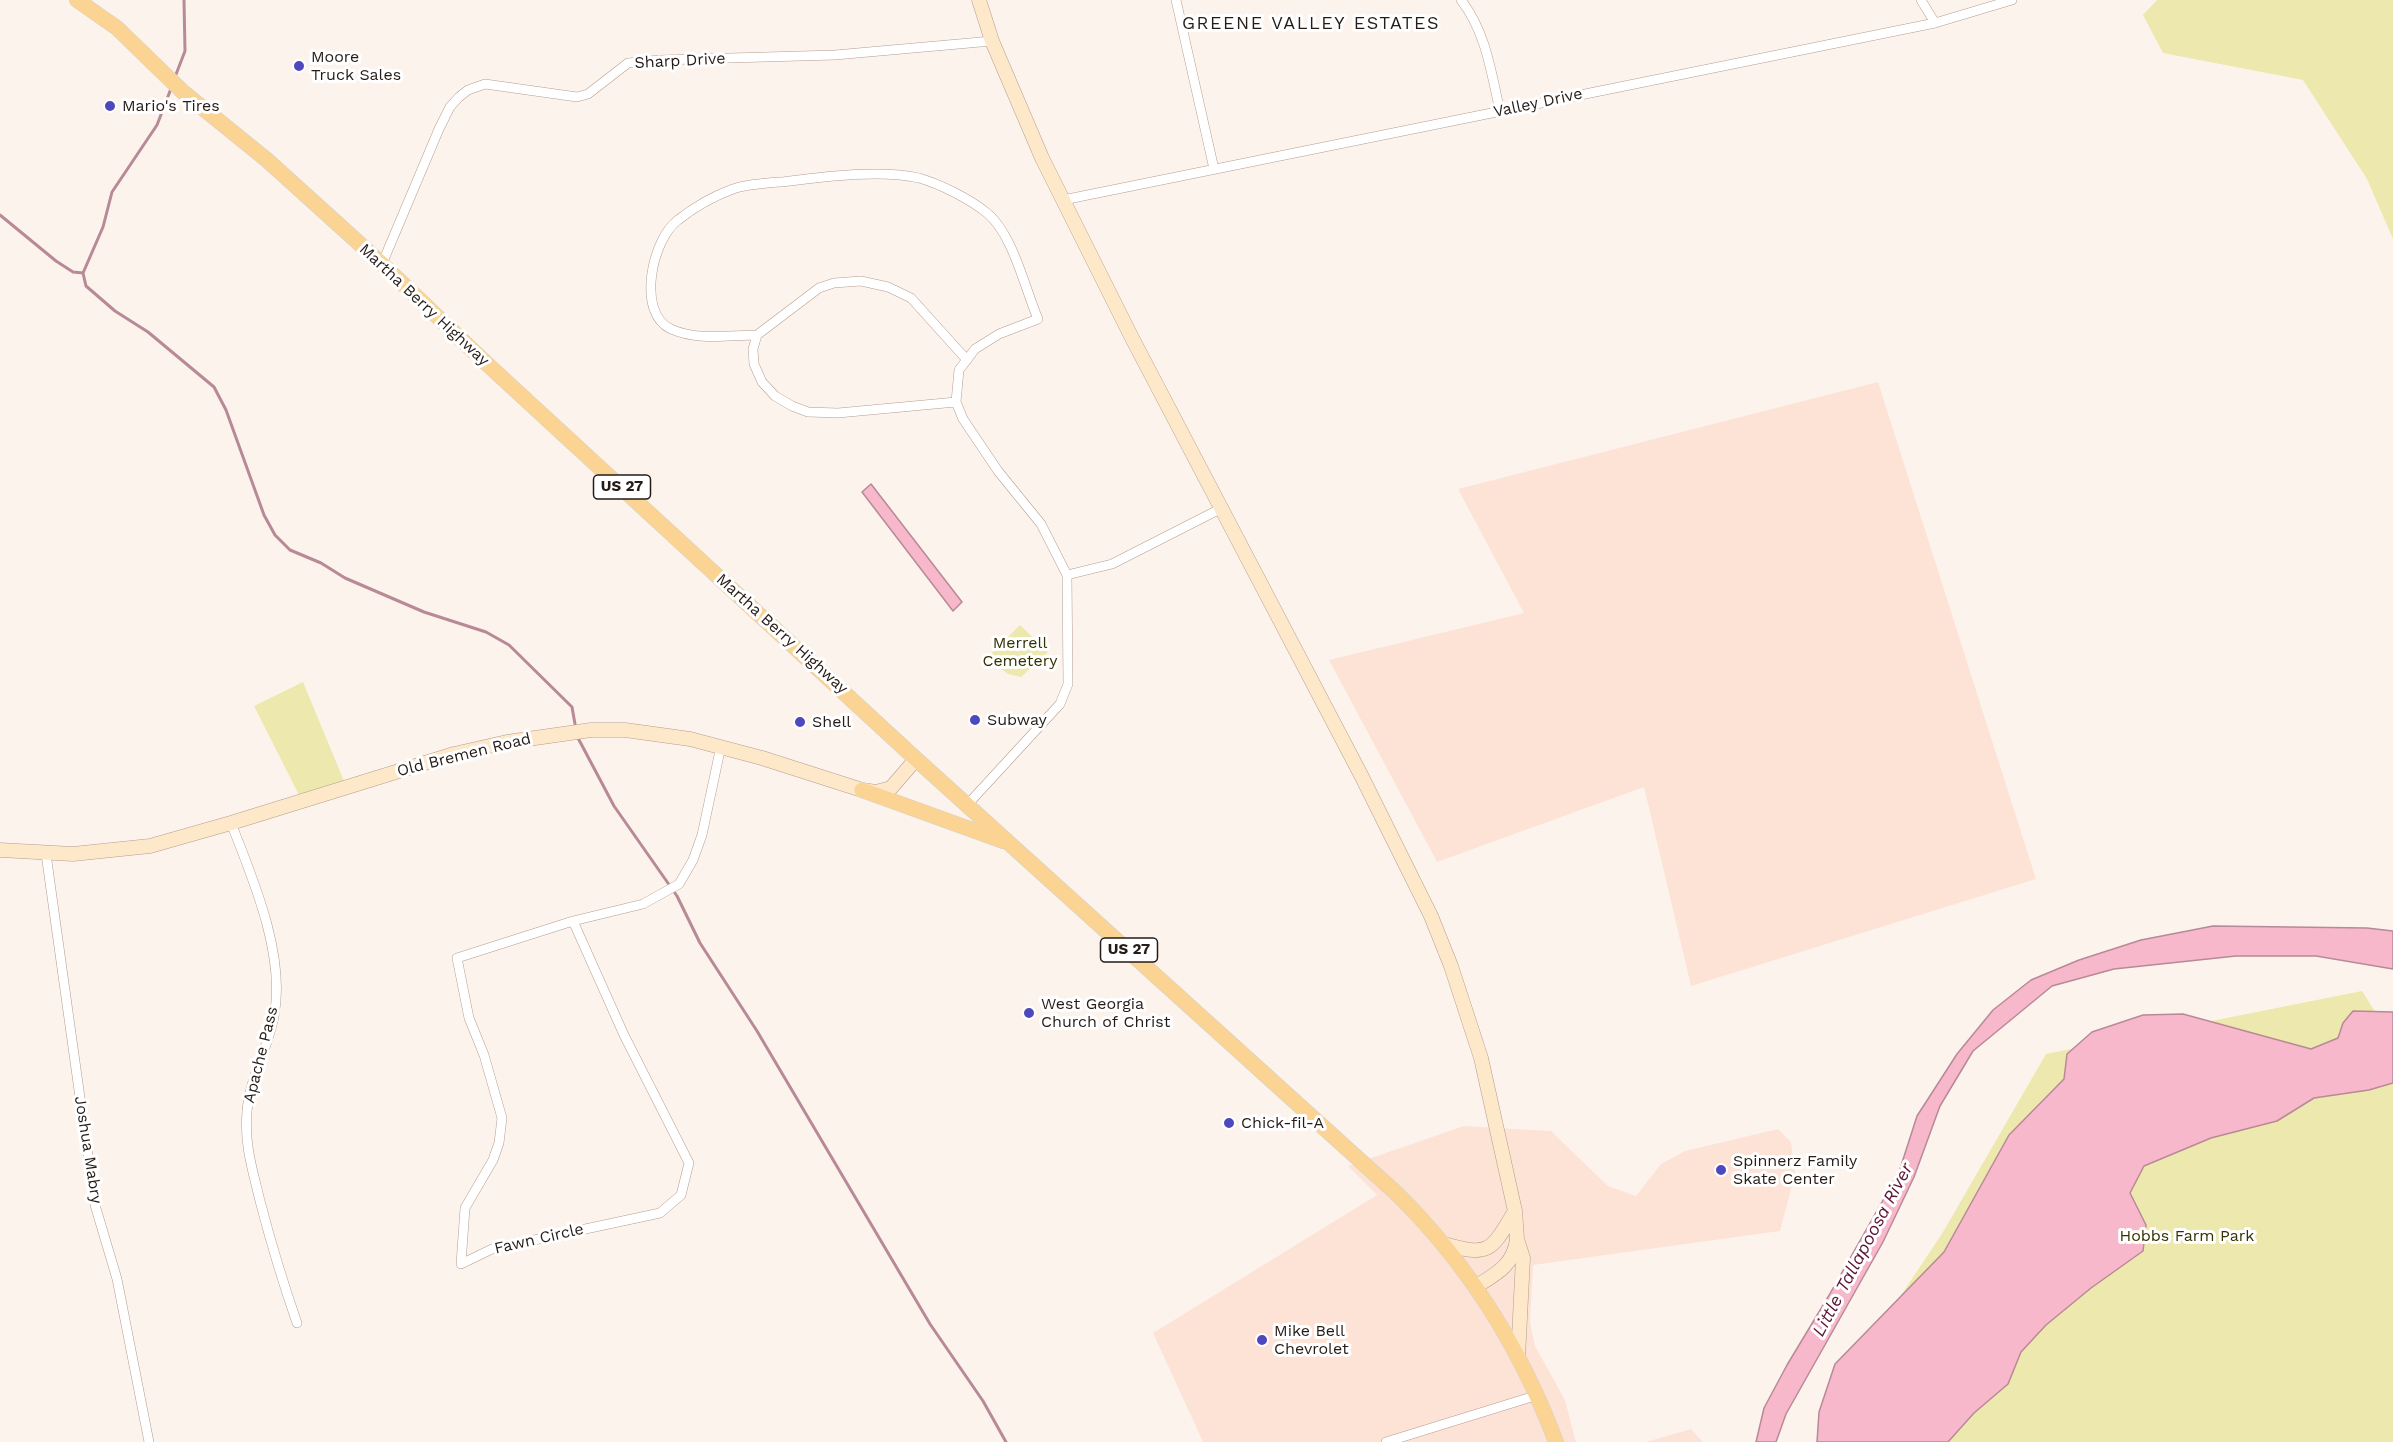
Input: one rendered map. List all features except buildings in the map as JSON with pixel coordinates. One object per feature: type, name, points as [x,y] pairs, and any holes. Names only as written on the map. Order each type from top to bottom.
[{"type":"main road","name":"Martha Berry Highway","points":[[77,0],[117,28],[183,92],[267,160],[916,759],[1380,1177],[1443,1244],[1475,1287],[1518,1357],[1538,1395],[1556,1442]]},
{"type":"main road","points":[[979,0],[992,41],[1037,148],[1327,708],[1431,916],[1451,966],[1481,1058],[1515,1211],[1518,1357]]},
{"type":"main road","name":"Old Bremen Road","points":[[0,850],[46,854],[108,852],[150,846],[231,824],[429,761],[488,746],[562,733],[625,730],[661,733],[722,746],[862,790],[876,792],[891,788],[916,759]]},
{"type":"main road","points":[[862,790],[1011,844]]},
{"type":"main road","points":[[1443,1244],[1472,1251],[1487,1249],[1497,1240],[1515,1211]]},
{"type":"main road","points":[[1475,1287],[1517,1259]]},
{"type":"street","points":[[1176,0],[1214,170]]},
{"type":"street","points":[[1461,0],[1470,11],[1485,44],[1500,111]]},
{"type":"street","points":[[1921,0],[1935,23]]},
{"type":"street","name":"Valley Drive","points":[[1063,200],[1935,23],[2012,0]]},
{"type":"street","name":"Sharp Drive","points":[[382,264],[450,106],[468,90],[485,84],[577,97],[588,93],[628,63],[835,55],[992,41]]},
{"type":"street","points":[[757,335],[693,335],[669,328],[656,313],[651,292],[652,265],[675,222],[733,189],[750,185],[885,174],[918,178],[946,189],[988,214],[1006,238],[1038,320],[999,334],[975,349],[959,370],[956,402],[963,419],[998,471],[1041,524],[1067,575],[1068,684],[1060,704],[968,804]]},
{"type":"street","points":[[956,402],[838,413],[808,412],[775,396],[762,382],[754,364],[753,349],[757,335],[819,288],[834,283],[861,281],[888,287],[910,298],[967,360]]},
{"type":"street","points":[[1067,575],[1112,564],[1222,508]]},
{"type":"street","name":"Fawn Circle","points":[[573,921],[624,1035],[689,1163],[681,1195],[660,1213],[492,1249],[461,1264],[465,1208],[493,1160],[499,1143],[502,1118],[484,1055],[469,1018],[457,958],[573,921],[644,903],[679,884],[693,860],[702,836],[722,746]]},
{"type":"street","name":"Apache Pass","points":[[231,824],[258,890],[276,975],[274,1016],[255,1075],[247,1112],[248,1159],[276,1262],[297,1323]]},
{"type":"street","name":"Joshua Mabry","points":[[46,854],[95,1205],[117,1279],[149,1442]]},
{"type":"street","points":[[1386,1442],[1538,1395]]},
{"type":"shaded area","points":[[1878,382],[2036,879],[1691,986],[1644,787],[1437,862],[1329,660],[1524,613],[1458,489]]},
{"type":"shaded area","points":[[1464,1126],[1551,1131],[1608,1186],[1636,1196],[1661,1164],[1685,1151],[1778,1129],[1791,1142],[1795,1174],[1780,1231],[1533,1265],[1530,1322],[1535,1346],[1565,1400],[1576,1442],[1203,1442],[1153,1333],[1377,1195],[1348,1166]]},
{"type":"shaded area","points":[[1691,1429],[1703,1442],[1646,1442]]},
{"type":"green space","points":[[2157,0],[2393,0],[2393,239],[2367,179],[2303,80],[2163,53],[2143,15]]},
{"type":"green space","name":"Merrell Cemetery","points":[[1020,625],[1048,652],[1021,677],[1008,674],[987,658]]},
{"type":"green space","points":[[303,682],[344,781],[299,795],[254,706]]},
{"type":"green space","name":"Hobbs Farm Park","points":[[2362,991],[2393,1040],[2393,1442],[1825,1442],[1833,1398],[1943,1232],[2046,1054]]},
{"type":"water","points":[[871,484],[962,602],[953,611],[862,492]]},
{"type":"water","name":"Little Tallapoosa River","points":[[2213,926],[2367,928],[2393,931],[2393,969],[2316,956],[2236,956],[2114,969],[2052,986],[1973,1051],[1940,1106],[1914,1177],[1883,1242],[1786,1414],[1776,1442],[1756,1442],[1764,1408],[1899,1172],[1917,1116],[1957,1054],[1993,1010],[2031,980],[2079,960],[2141,940]]},
{"type":"water","points":[[2353,1011],[2393,1012],[2393,1083],[2369,1090],[2314,1098],[2277,1121],[2211,1138],[2144,1166],[2130,1193],[2146,1225],[2143,1251],[2091,1288],[2046,1325],[2021,1352],[2008,1384],[1974,1413],[1948,1442],[1817,1442],[1819,1412],[1835,1364],[1944,1252],[2009,1135],[2064,1079],[2067,1054],[2092,1032],[2143,1015],[2183,1014],[2311,1049],[2338,1038],[2343,1023]]},
{"type":"waterway","points":[[175,77],[185,51],[184,0]]},
{"type":"waterway","points":[[172,86],[157,125],[112,192],[103,227],[83,273],[86,286],[115,311],[148,332],[214,387],[226,410],[264,515],[275,535],[290,550],[321,563],[345,578],[424,612],[486,632],[509,645],[572,707],[575,724]]},
{"type":"waterway","points":[[0,215],[56,261],[73,272],[83,273]]},
{"type":"waterway","points":[[578,738],[614,806],[677,896],[700,943],[757,1031],[930,1324],[983,1401],[1006,1442]]},
{"type":"place","name":"Moore Truck Sales","points":[[299,66]]},
{"type":"place","name":"Mario's Tires","points":[[110,106]]},
{"type":"place","name":"Subway","points":[[975,720]]},
{"type":"place","name":"Shell","points":[[800,722]]},
{"type":"place","name":"West Georgia Church of Christ","points":[[1029,1013]]},
{"type":"place","name":"Chick-fil-A","points":[[1229,1123]]},
{"type":"place","name":"Spinnerz Family Skate Center","points":[[1721,1170]]},
{"type":"place","name":"Mike Bell Chevrolet","points":[[1262,1340]]},
{"type":"district","name":"GREENE VALLEY ESTATES","points":[[1311,24]]}]
